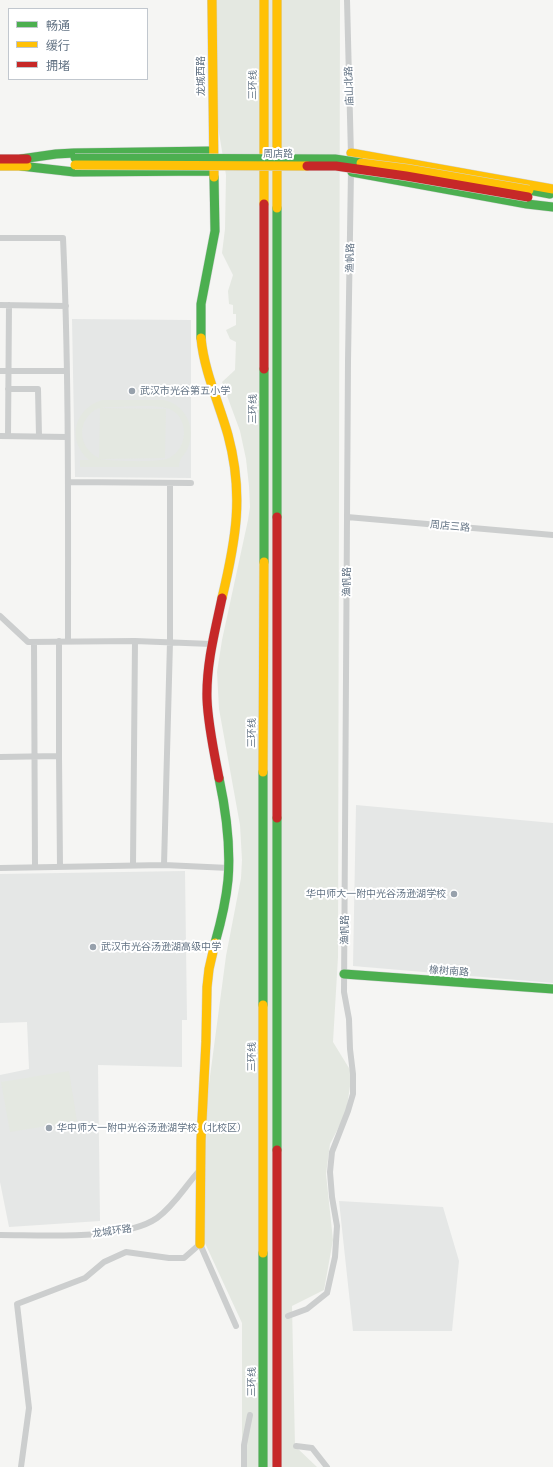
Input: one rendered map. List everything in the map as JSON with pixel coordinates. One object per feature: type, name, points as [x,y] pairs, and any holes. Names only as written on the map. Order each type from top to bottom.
[{"type":"main road","name":"龙城西路","points":[[200,1244],[200,1170],[208,975],[213,948],[221,922],[229,868],[227,816],[207,708],[207,678],[211,644],[236,534],[238,492],[238,478],[232,444],[207,368],[201,340],[202,295],[215,231],[213,171],[212,0]]},
{"type":"main road","name":"三环线","points":[[263,1467],[264,0]]},
{"type":"main road","points":[[276,1467],[277,0]]},
{"type":"main road","points":[[21,163],[56,154],[213,152]]},
{"type":"main road","points":[[351,153],[553,189]]},
{"type":"main road","name":"周店路","points":[[0,159],[21,163]]},
{"type":"main road","name":"周店路","points":[[0,166],[21,163],[75,162],[336,166],[529,194],[553,195]]},
{"type":"main road","points":[[21,163],[74,172],[213,171]]},
{"type":"main road","points":[[351,172],[527,204],[553,207]]},
{"type":"main road","name":"周店路","points":[[529,194],[553,202]]},
{"type":"main road","name":"橡树南路","points":[[344,974],[553,989]]},
{"type":"street","name":"庙山北路","points":[[347,0],[351,172]]},
{"type":"street","name":"渔帆路","points":[[288,1316],[307,1309],[327,1293],[334,1257],[337,1226],[332,1197],[330,1172],[331,1159],[332,1152],[353,1094],[349,1019],[344,992],[351,172]]},
{"type":"street","points":[[0,238],[63,238],[67,371],[68,641]]},
{"type":"street","points":[[0,305],[66,306]]},
{"type":"street","points":[[8,436],[9,305]]},
{"type":"street","points":[[0,371],[67,371]]},
{"type":"street","points":[[8,389],[38,389],[39,436]]},
{"type":"street","points":[[0,436],[67,437]]},
{"type":"street","points":[[68,482],[191,483]]},
{"type":"street","points":[[164,865],[170,642],[170,483]]},
{"type":"street","name":"周店三路","points":[[347,517],[553,535]]},
{"type":"street","points":[[0,616],[28,642],[135,641],[211,644]]},
{"type":"street","points":[[59,641],[60,867]]},
{"type":"street","points":[[134,865],[135,641]]},
{"type":"street","points":[[34,642],[35,867]]},
{"type":"street","points":[[0,757],[59,756]]},
{"type":"street","points":[[0,868],[164,865],[229,868]]},
{"type":"street","name":"龙城环路","points":[[0,1235],[84,1234],[133,1229],[148,1223],[166,1210],[200,1170]]},
{"type":"street","points":[[21,1467],[29,1408],[17,1304],[85,1278],[104,1262],[126,1252],[169,1258],[184,1258],[200,1244],[236,1326]]},
{"type":"street","points":[[244,1467],[244,1445],[250,1415]]},
{"type":"street","points":[[296,1446],[312,1448],[326,1467]]},
{"type":"shaded area","points":[[215,0],[340,0],[338,957],[333,1042],[352,1073],[346,1113],[330,1144],[326,1174],[333,1240],[324,1290],[292,1306],[295,1446],[317,1467],[242,1467],[242,1323],[204,1241],[207,1099],[226,956],[241,878],[242,860],[240,825],[219,709],[217,672],[222,640],[250,507],[246,459],[240,431],[222,382],[235,370],[236,342],[230,339],[226,330],[236,325],[236,314],[233,314],[233,305],[229,304],[228,291],[233,275],[222,253],[225,229],[226,175],[216,115]]},
{"type":"shaded area","name":"武汉市光谷第五小学","points":[[72,319],[191,320],[191,478],[75,477]]},
{"type":"shaded area","points":[[102,400],[163,400],[176,405],[186,416],[191,430],[189,445],[180,461],[179,467],[80,467],[80,460],[89,460],[77,443],[76,426],[85,410],[92,404]],"holes":[[[153,406],[166,408],[174,411],[183,423],[184,431],[181,447],[176,453],[164,460],[135,461],[100,459],[165,458],[166,409],[100,408]],[[99,408],[100,409],[99,458],[86,447],[82,433],[86,419],[91,413]]]},
{"type":"shaded area","name":"华中师大一附中光谷汤逊湖学校","points":[[356,805],[553,823],[553,983],[353,966]]},
{"type":"shaded area","points":[[185,871],[187,1020],[182,1020],[182,1067],[98,1065],[100,1221],[9,1227],[0,1182],[0,1075],[29,1069],[27,1022],[0,1023],[0,874]]},
{"type":"shaded area","points":[[69,1071],[77,1121],[10,1132],[1,1082]]},
{"type":"shaded area","points":[[339,1201],[443,1207],[459,1261],[452,1331],[353,1331]]},
{"type":"traffic: fast","points":[[21,159],[74,153],[213,151]]},
{"type":"traffic: fast","points":[[75,158],[335,159],[361,163]]},
{"type":"traffic: fast","points":[[21,166],[74,172],[213,171]]},
{"type":"traffic: fast","points":[[352,172],[527,204],[553,207]]},
{"type":"traffic: fast","points":[[201,338],[201,304],[215,231],[214,177]]},
{"type":"traffic: fast","points":[[529,190],[550,194]]},
{"type":"traffic: fast","points":[[277,208],[277,517]]},
{"type":"traffic: fast","points":[[264,369],[264,562]]},
{"type":"traffic: fast","points":[[263,772],[263,1005]]},
{"type":"traffic: fast","points":[[215,943],[225,904],[229,867],[227,828],[219,778]]},
{"type":"traffic: fast","points":[[277,818],[277,1150]]},
{"type":"traffic: fast","points":[[344,974],[553,989]]},
{"type":"traffic: fast","points":[[263,1253],[263,1467]]},
{"type":"traffic: slow","points":[[212,0],[214,177]]},
{"type":"traffic: slow","points":[[264,0],[264,204]]},
{"type":"traffic: slow","points":[[277,0],[277,208]]},
{"type":"traffic: slow","points":[[351,153],[553,189]]},
{"type":"traffic: slow","points":[[361,163],[408,169],[529,190]]},
{"type":"traffic: slow","points":[[75,165],[307,166]]},
{"type":"traffic: slow","points":[[0,166],[27,166]]},
{"type":"traffic: slow","points":[[201,338],[208,375],[228,435],[236,477],[237,497],[234,536],[222,598]]},
{"type":"traffic: slow","points":[[263,772],[264,562]]},
{"type":"traffic: slow","points":[[200,1244],[201,1140],[207,987],[209,969],[215,943]]},
{"type":"traffic: slow","points":[[263,1005],[263,1253]]},
{"type":"traffic: jam","points":[[0,159],[27,159]]},
{"type":"traffic: jam","points":[[307,166],[336,166],[406,176],[528,197]]},
{"type":"traffic: jam","points":[[264,204],[264,369]]},
{"type":"traffic: jam","points":[[277,517],[277,818]]},
{"type":"traffic: jam","points":[[219,778],[209,719],[207,686],[212,648],[222,598]]},
{"type":"traffic: jam","points":[[277,1150],[277,1467]]},
{"type":"place","name":"武汉市光谷第五小学","points":[[132,391]]},
{"type":"place","name":"华中师大一附中光谷汤逊湖学校","points":[[454,894]]},
{"type":"place","name":"武汉市光谷汤逊湖高级中学","points":[[93,947]]},
{"type":"place","name":"华中师大一附中光谷汤逊湖学校（北校区）","points":[[49,1128]]}]
